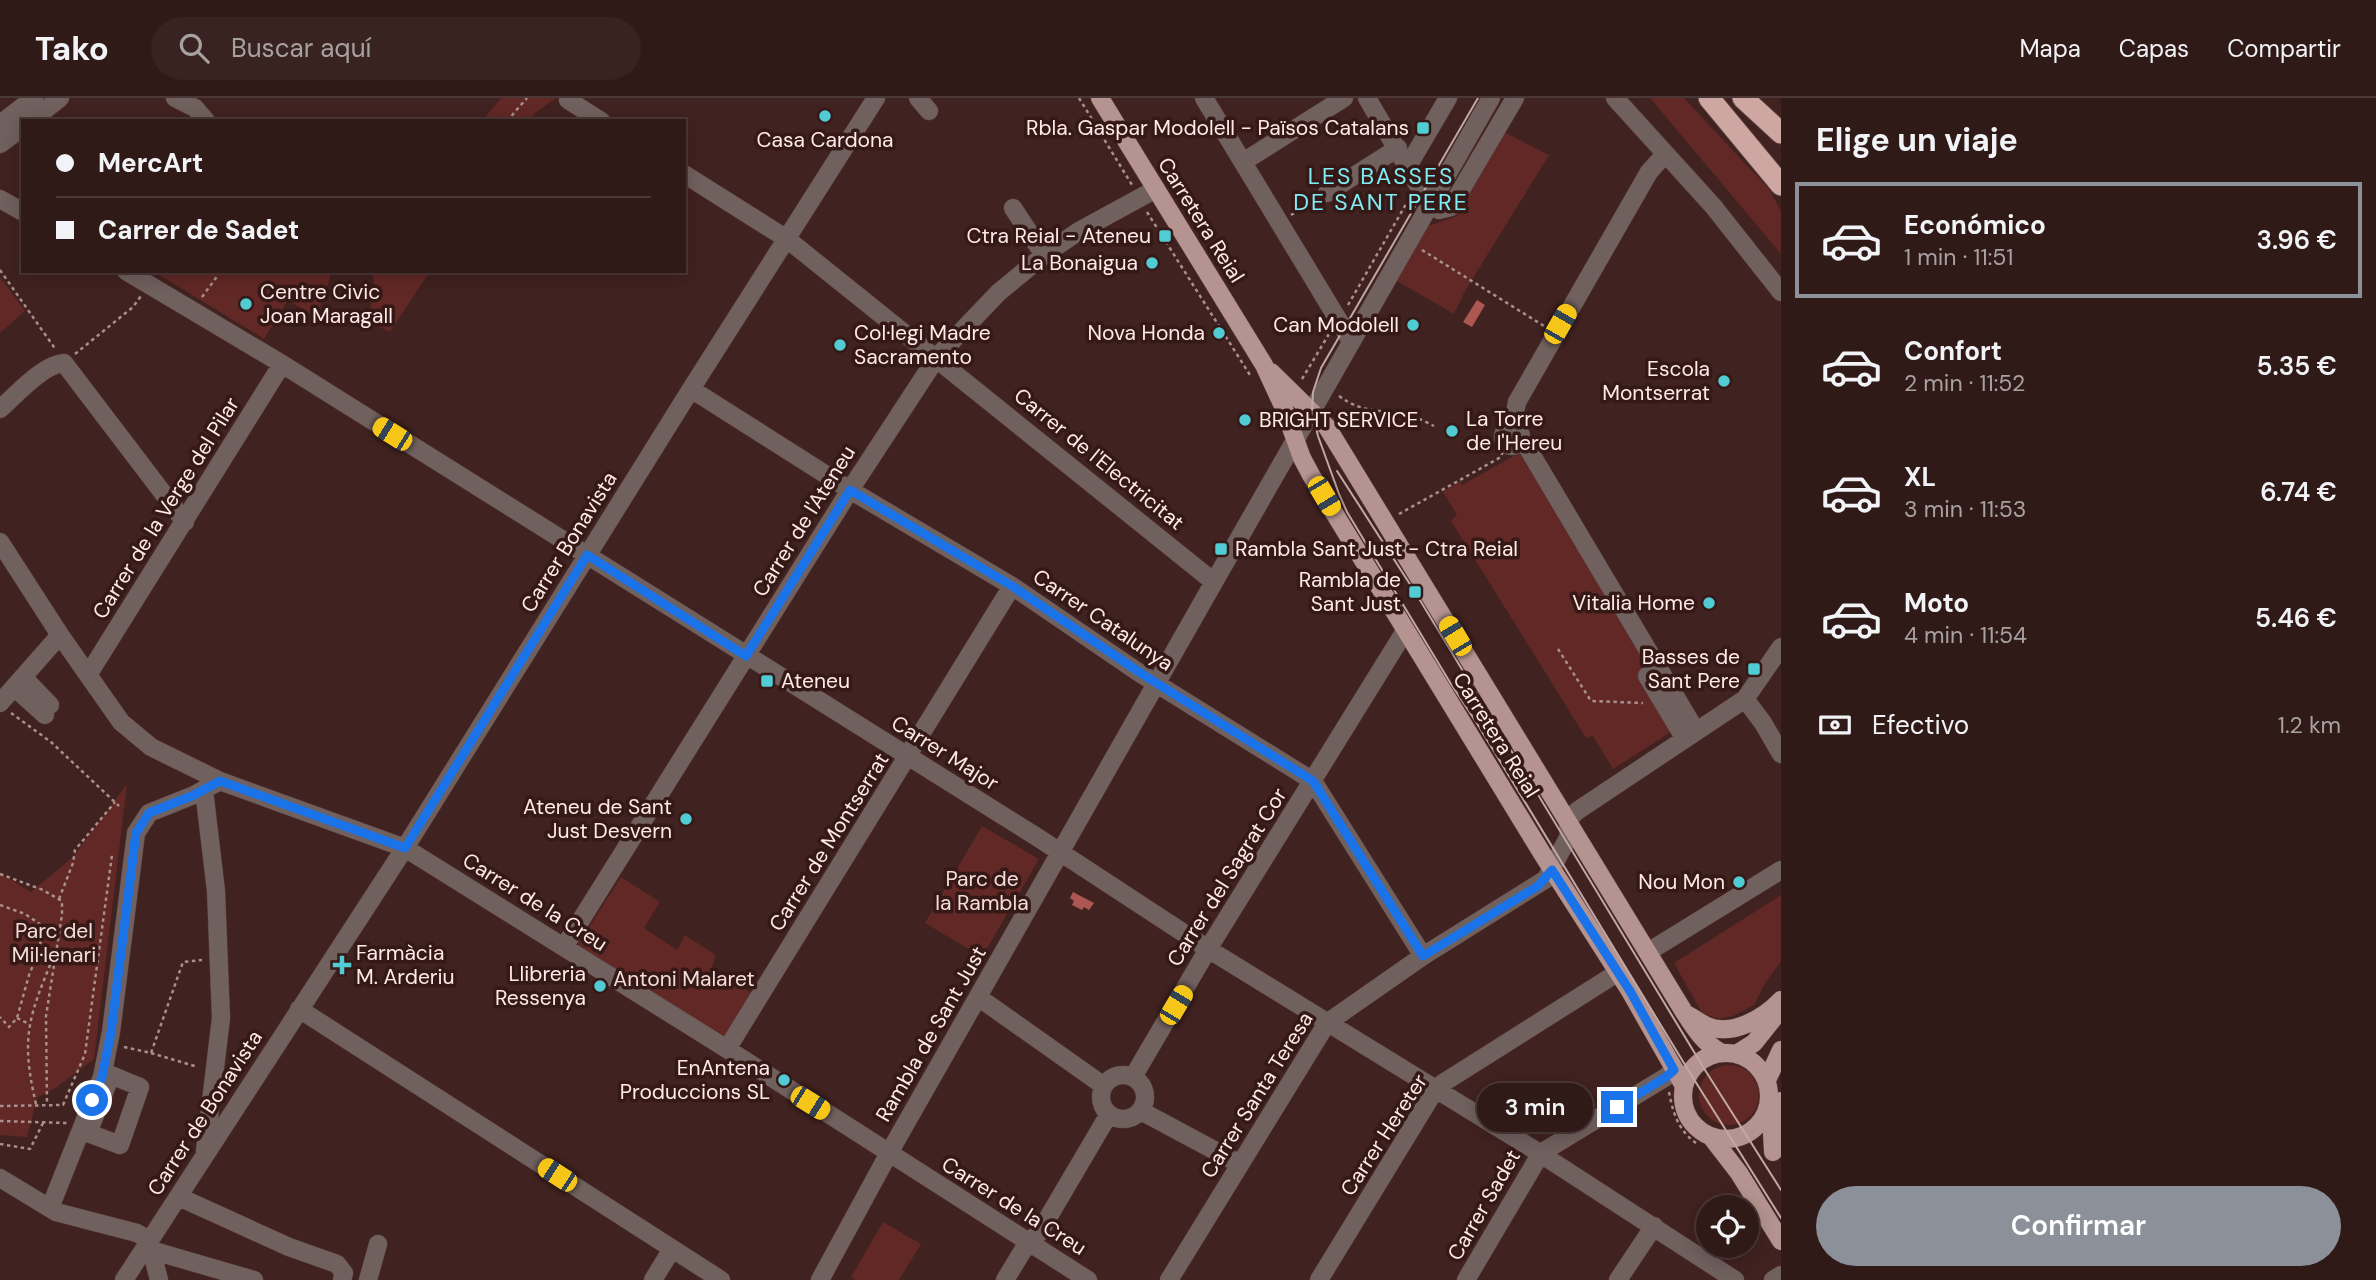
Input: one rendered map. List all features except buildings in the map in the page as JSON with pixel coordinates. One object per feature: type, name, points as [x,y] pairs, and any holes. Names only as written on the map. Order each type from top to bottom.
[{"type":"highway","points":[[1709,98],[1781,185]]},
{"type":"highway","points":[[1743,98],[1781,133]]},
{"type":"main road","name":"Carretera Reial","points":[[1100,98],[1264,365],[1311,475],[1617,972],[1669,1074],[1684,1086]]},
{"type":"main road","name":"Carretera Reial","points":[[1264,365],[1327,427],[1684,1012],[1704,1040],[1729,1053]]},
{"type":"main road","points":[[1684,1012],[1708,1027],[1734,1028],[1760,1017],[1781,1000]]},
{"type":"main road","points":[[1781,1009],[1754,1043],[1700,1061],[1690,1073],[1684,1086],[1683,1097],[1690,1119],[1706,1141],[1739,1173],[1781,1241]]},
{"type":"main road","points":[[1706,1141],[1739,1138],[1758,1127],[1766,1112],[1768,1080],[1781,1050]]},
{"type":"main road","points":[[1729,1053],[1759,1066],[1768,1080]]},
{"type":"main road","points":[[1777,1159],[1772,1133],[1781,1101]]},
{"type":"main road","points":[[1758,1127],[1777,1159]]},
{"type":"street","points":[[0,124],[34,98]]},
{"type":"street","points":[[34,119],[60,98]]},
{"type":"street","points":[[175,98],[195,108],[204,119]]},
{"type":"street","name":"Carrer Bonavista","points":[[299,1009],[405,848],[876,98]]},
{"type":"street","points":[[1204,98],[1351,341]]},
{"type":"street","points":[[1243,162],[1345,98]]},
{"type":"street","points":[[1367,98],[1429,204],[1439,210],[1451,206],[1515,98]]},
{"type":"street","points":[[1408,166],[1448,98]]},
{"type":"street","name":"Rambla de Sant Just","points":[[820,1280],[889,1153],[1156,683],[1492,98]]},
{"type":"street","points":[[1615,98],[1713,206],[1781,292]]},
{"type":"street","points":[[568,100],[598,119]]},
{"type":"street","points":[[0,144],[21,128]]},
{"type":"street","points":[[1327,193],[1398,148]]},
{"type":"street","points":[[1665,154],[1649,172],[1517,402],[1513,438],[1527,447],[1691,735]]},
{"type":"street","name":"Carrer de l'Electricitat","points":[[686,175],[787,239],[1214,582]]},
{"type":"street","name":"Carrer de l'Ateneu","points":[[564,947],[850,490],[937,357],[998,293],[1044,255],[1079,231],[1156,189]]},
{"type":"street","points":[[0,199],[21,211]]},
{"type":"street","points":[[1013,208],[1044,255]]},
{"type":"street","name":"Carrer Major","points":[[131,273],[587,555],[1208,949],[1541,1153],[1735,1280]]},
{"type":"street","points":[[0,409],[42,372],[58,363],[64,363],[185,522]]},
{"type":"street","name":"Carrer de la Verge del Pilar","points":[[88,676],[282,364]]},
{"type":"street","name":"Carrer Catalunya","points":[[691,389],[850,490],[1012,586],[1156,683],[1313,781],[1423,956]]},
{"type":"street","name":"Carrer de la Creu","points":[[0,542],[121,722],[151,747],[220,781],[405,848],[727,1049],[1088,1280]]},
{"type":"street","name":"Carrer de Montserrat","points":[[727,1049],[1012,586]]},
{"type":"street","name":"Carrer del Sagrat Cor","points":[[1133,1077],[1208,949],[1405,631]]},
{"type":"street","points":[[5,707],[19,682],[60,635]]},
{"type":"street","points":[[1552,870],[1569,836],[1568,820],[1577,811],[1745,699],[1781,647]]},
{"type":"street","points":[[1647,676],[1691,735]]},
{"type":"street","points":[[19,682],[48,710]]},
{"type":"street","points":[[1745,699],[1781,754]]},
{"type":"street","points":[[50,1208],[102,1077],[109,1043],[117,932],[136,833],[149,813],[220,781]]},
{"type":"street","points":[[204,790],[216,891],[221,1018],[204,1158]]},
{"type":"street","name":"Carrer Santa Teresa","points":[[1169,1280],[1327,1023],[1423,956],[1538,886],[1552,870]]},
{"type":"street","points":[[1648,952],[1781,870]]},
{"type":"street","name":"Carrer Hereter","points":[[1319,1280],[1435,1090],[1617,972]]},
{"type":"street","points":[[978,997],[1104,1086]]},
{"type":"street","points":[[299,1009],[721,1280]]},
{"type":"street","name":"Carrer de Bonavista","points":[[151,1246],[179,1197],[299,1009]]},
{"type":"street","points":[[1541,1153],[1669,1074]]},
{"type":"street","points":[[1116,1075],[1133,1077],[1141,1083],[1145,1092],[1141,1111],[1125,1119],[1109,1114],[1101,1101],[1104,1086],[1116,1075]]},
{"type":"street","points":[[1141,1111],[1240,1164]]},
{"type":"street","points":[[1005,1280],[1028,1242],[1039,1233],[1109,1114]]},
{"type":"street","name":"Carrer Sadet","points":[[1466,1280],[1541,1153]]},
{"type":"street","points":[[0,1178],[56,1212],[137,1233],[151,1246],[254,1280]]},
{"type":"street","points":[[179,1197],[289,1247],[337,1264],[344,1273],[342,1280]]},
{"type":"street","points":[[1618,1280],[1654,1226]]},
{"type":"street","points":[[368,1280],[378,1244]]},
{"type":"street","points":[[124,1280],[151,1246]]},
{"type":"street","points":[[151,1246],[159,1280]]},
{"type":"street","points":[[653,1280],[672,1249]]},
{"type":"street","points":[[1773,1280],[1781,1275]]},
{"type":"path","points":[[509,119],[527,98]]},
{"type":"path","points":[[1079,98],[1238,357]]},
{"type":"path","points":[[1294,392],[1349,305],[1417,182]]},
{"type":"path","points":[[1279,222],[1327,193]]},
{"type":"path","points":[[1408,241],[1555,334]]},
{"type":"path","points":[[0,270],[56,347]]},
{"type":"path","points":[[192,311],[220,273]]},
{"type":"path","points":[[64,363],[133,307],[150,286]]},
{"type":"path","points":[[1325,386],[1351,405],[1374,412],[1409,415],[1434,426]]},
{"type":"path","points":[[1385,522],[1501,457],[1513,438]]},
{"type":"path","points":[[1558,649],[1591,701],[1643,703]]},
{"type":"path","points":[[5,707],[51,741],[119,806]]},
{"type":"path","points":[[59,899],[73,863],[75,850],[115,802]]},
{"type":"path","points":[[0,1106],[63,1105],[85,1054],[112,855]]},
{"type":"path","points":[[0,874],[43,890],[62,901],[46,1016],[47,1104]]},
{"type":"path","points":[[0,905],[25,914],[43,926],[39,951],[17,1018],[9,1027],[0,1017]]},
{"type":"path","points":[[36,1104],[27,1051],[29,1024],[57,948]]},
{"type":"path","points":[[151,1053],[183,962],[220,959]]},
{"type":"path","points":[[17,1018],[29,1024]]},
{"type":"path","points":[[118,1045],[215,1072]]},
{"type":"path","points":[[1669,1074],[1679,1126],[1687,1137],[1706,1141]]},
{"type":"path","points":[[0,1121],[83,1123]]},
{"type":"path","points":[[0,1144],[30,1149],[43,1123]]},
{"type":"green space","points":[[501,98],[556,98],[535,113],[531,119],[484,119]]},
{"type":"green space","points":[[1650,98],[1684,98],[1769,189],[1781,211],[1781,254]]},
{"type":"green space","points":[[1502,131],[1549,155],[1465,291],[1454,314],[1397,281],[1428,226],[1457,216]]},
{"type":"green space","points":[[156,273],[331,273],[317,318],[288,300],[264,339]]},
{"type":"green space","points":[[373,273],[429,273],[390,332],[367,321],[374,294]]},
{"type":"green space","points":[[0,277],[25,311],[0,333]]},
{"type":"green space","points":[[1519,453],[1652,669],[1638,679],[1671,732],[1613,769],[1593,736],[1586,738],[1451,521],[1457,515],[1443,492],[1460,481],[1462,485]]},
{"type":"green space","name":"Parc del Mil·lenari","points":[[127,784],[94,1059],[57,1087],[37,1098],[27,1137],[0,1135],[0,873],[31,892],[73,857]]},
{"type":"green space","name":"Parc de la Rambla","points":[[982,826],[1039,859],[982,957],[925,923]]},
{"type":"green space","name":"Antoni Malaret","points":[[621,877],[660,902],[644,928],[677,950],[685,935],[716,955],[712,967],[751,993],[726,1040],[577,946]]},
{"type":"green space","points":[[1781,895],[1781,961],[1754,1005],[1733,1016],[1719,1019],[1702,1013],[1674,963]]},
{"type":"green space","points":[[1729,1065],[1746,1070],[1754,1078],[1759,1095],[1754,1112],[1746,1120],[1729,1125],[1712,1120],[1704,1112],[1699,1095],[1704,1078],[1712,1070]]},
{"type":"green space","points":[[883,1222],[921,1244],[899,1280],[856,1280],[851,1277]]},
{"type":"shaded area","points":[[1477,300],[1485,305],[1472,327],[1463,322]]},
{"type":"shaded area","points":[[1073,892],[1094,903],[1089,910],[1072,905],[1074,901],[1070,898]]},
{"type":"tram line","points":[[1478,98],[1321,368],[1313,392],[1312,411],[1318,436],[1347,512],[1781,1218]]},
{"type":"tram line","points":[[1337,471],[1415,592],[1705,1070],[1781,1190]]},
{"type":"place","name":"Casa Cardona","points":[[825,116]]},
{"type":"place","name":"Rbla. Gaspar Modolell - Països Catalans","points":[[1423,128]]},
{"type":"place","name":"Ctra Reial - Ateneu","points":[[1165,236]]},
{"type":"place","name":"La Bonaigua","points":[[1152,263]]},
{"type":"place","name":"Centre Civic Joan Maragall","points":[[246,304]]},
{"type":"place","name":"Can Modolell","points":[[1413,325]]},
{"type":"place","name":"Nova Honda","points":[[1219,333]]},
{"type":"place","name":"Col·legi Madre Sacramento","points":[[840,345]]},
{"type":"place","name":"Escola Montserrat","points":[[1724,381]]},
{"type":"place","name":"BRIGHT SERVICE","points":[[1245,420]]},
{"type":"place","name":"La Torre de l'Hereu","points":[[1452,431]]},
{"type":"place","name":"Rambla Sant Just - Ctra Reial","points":[[1221,549]]},
{"type":"place","name":"Rambla de Sant Just","points":[[1415,592]]},
{"type":"place","name":"Vitalia Home","points":[[1709,603]]},
{"type":"place","name":"Basses de Sant Pere","points":[[1754,669]]},
{"type":"place","name":"Ateneu","points":[[767,681]]},
{"type":"place","name":"Ateneu de Sant Just Desvern","points":[[686,819]]},
{"type":"place","name":"Nou Mon","points":[[1739,882]]},
{"type":"place","name":"Farmàcia M. Arderiu","points":[[342,965]]},
{"type":"place","name":"Llibreria Ressenya","points":[[600,986]]},
{"type":"place","name":"EnAntena Produccions SL","points":[[784,1080]]},
{"type":"district","name":"LES BASSES DE SANT PERE","points":[[1381,189]]},
{"type":"route","points":[[92,1100],[102,1077],[111,1032],[136,833],[149,813],[220,781],[405,848],[587,555],[746,656],[850,490],[1012,586],[1142,674],[1313,781],[1423,956],[1538,886],[1552,870],[1630,991],[1674,1070],[1617,1107]]}]
